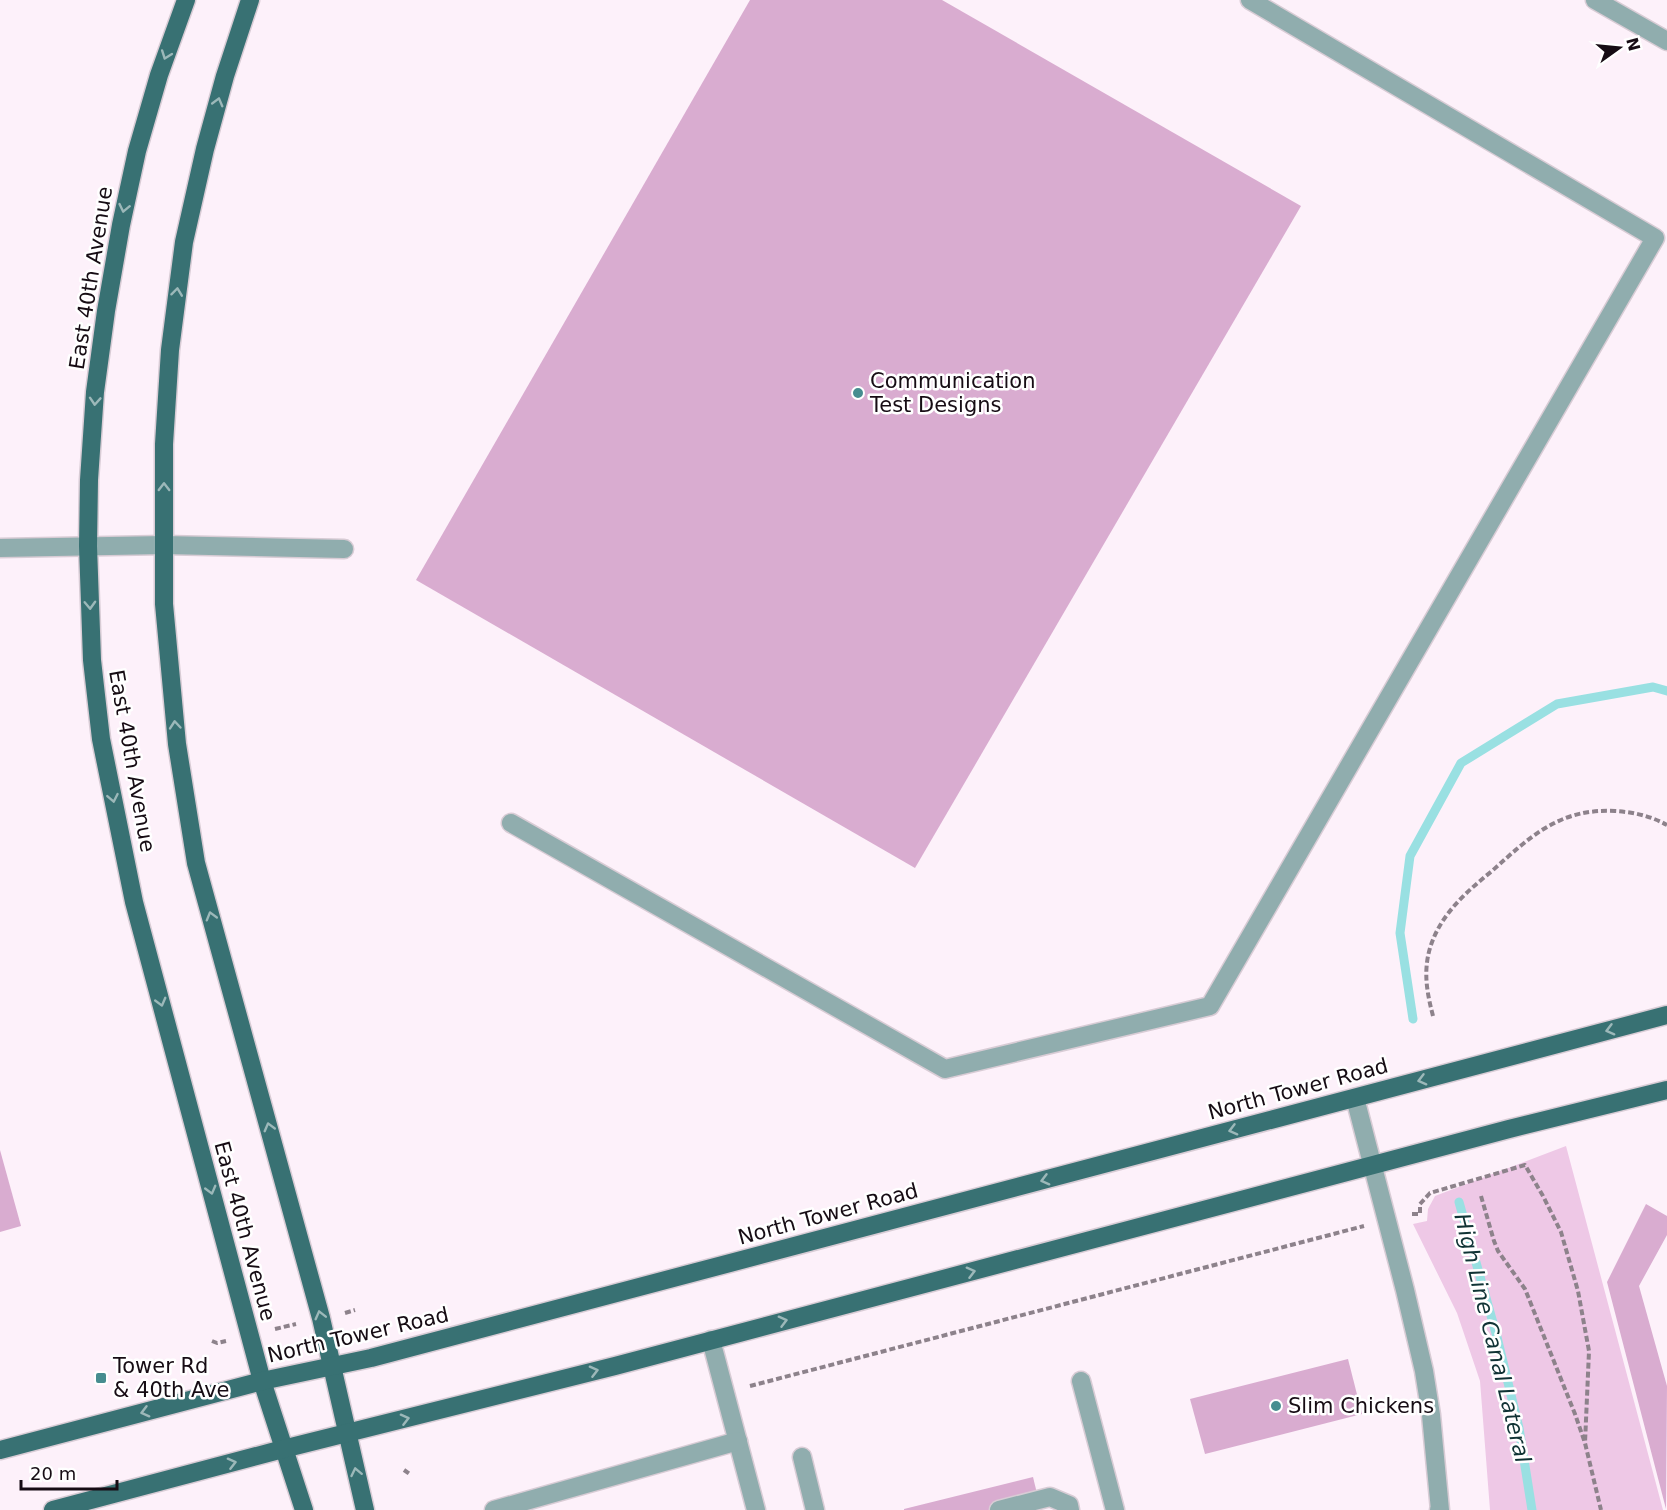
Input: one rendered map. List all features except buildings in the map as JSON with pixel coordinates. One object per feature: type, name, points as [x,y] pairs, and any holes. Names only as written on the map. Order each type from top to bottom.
[{"type":"main road","name":"East 40th Avenue","points":[[186,0],[159,75],[137,151],[106,311],[95,392],[89,480],[88,546],[92,660],[101,739],[134,902],[262,1381],[304,1510]]},
{"type":"main road","points":[[250,0],[225,76],[205,149],[184,242],[170,350],[164,444],[164,604],[177,744],[196,863],[228,972],[321,1318],[365,1510]]},
{"type":"main road","name":"North Tower Road","points":[[0,1450],[262,1381],[371,1358],[1667,1015]]},
{"type":"main road","points":[[53,1510],[711,1340],[1509,1129],[1667,1090]]},
{"type":"street","points":[[511,823],[945,1069],[1210,1006],[1655,238],[1250,0]]},
{"type":"street","points":[[1595,0],[1667,40]]},
{"type":"street","points":[[0,548],[164,545],[344,549]]},
{"type":"street","points":[[1355,1098],[1424,1371],[1431,1415],[1440,1510]]},
{"type":"street","points":[[711,1340],[756,1510]]},
{"type":"street","points":[[1081,1381],[1115,1510]]},
{"type":"street","points":[[494,1510],[738,1441]]},
{"type":"street","points":[[802,1457],[815,1510]]},
{"type":"street","points":[[999,1510],[1050,1497],[1069,1505],[1070,1510]]},
{"type":"path","points":[[1433,1016],[1426,980],[1433,940],[1454,906],[1515,849],[1536,832],[1561,819],[1583,812],[1631,812],[1657,819],[1667,825]]},
{"type":"path","points":[[1411,1214],[1420,1214],[1420,1204],[1430,1193],[1525,1165],[1561,1232],[1578,1291],[1589,1351],[1585,1443]]},
{"type":"path","points":[[1481,1196],[1498,1251],[1525,1289],[1540,1323],[1585,1443],[1601,1510]]},
{"type":"path","points":[[756,1385],[1360,1227]]},
{"type":"path","points":[[212,1341],[217,1343],[356,1310]]},
{"type":"path","points":[[404,1470],[411,1475]]},
{"type":"shaded area","points":[[1566,1146],[1663,1510],[1490,1510],[1480,1381],[1457,1313],[1413,1224],[1427,1221],[1428,1209],[1435,1196]]},
{"type":"waterway","points":[[1413,1019],[1400,933],[1410,856],[1461,763],[1557,704],[1653,687],[1667,691]]},
{"type":"waterway","name":"High Line Canal Lateral","points":[[1459,1202],[1497,1337],[1519,1428],[1532,1510]]},
{"type":"place","name":"Communication Test Designs","points":[[858,393]]},
{"type":"place","name":"Tower Rd & 40th Ave","points":[[101,1378]]},
{"type":"place","name":"Slim Chickens","points":[[1276,1406]]}]
